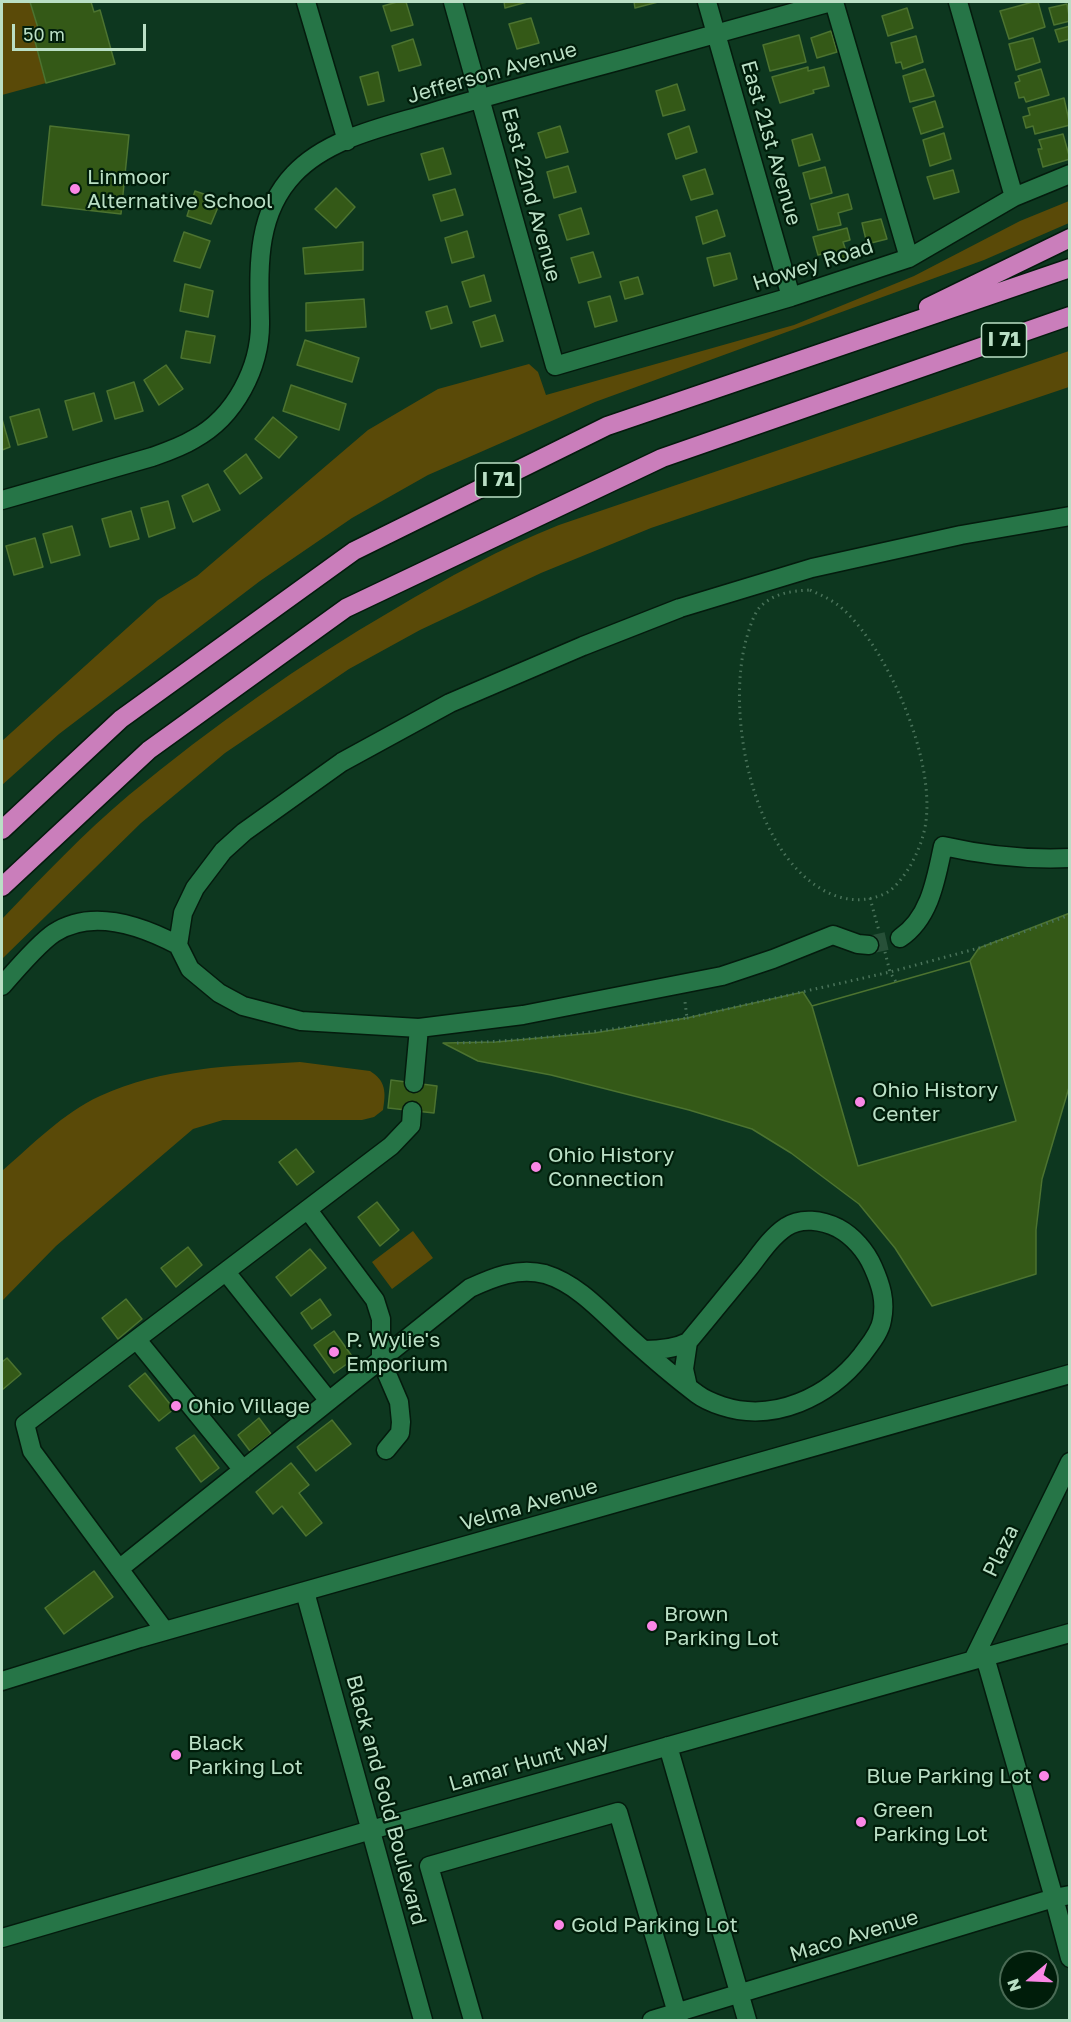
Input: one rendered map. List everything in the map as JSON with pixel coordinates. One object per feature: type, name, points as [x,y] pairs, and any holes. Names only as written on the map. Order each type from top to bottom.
[{"type":"highway","points":[[855,342],[1070,238]]},
{"type":"highway","name":"I 71","points":[[2,830],[121,719],[354,551],[607,426],[1070,268]]},
{"type":"highway","name":"I 71","points":[[2,887],[149,750],[346,608],[662,458],[1070,316]]},
{"type":"highway","points":[[1049,324],[1070,321]]},
{"type":"street","points":[[306,2],[347,141]]},
{"type":"street","name":"East 22nd Avenue","points":[[453,2],[555,366]]},
{"type":"street","name":"East 21st Avenue","points":[[707,2],[791,297]]},
{"type":"street","points":[[832,2],[909,258]]},
{"type":"street","name":"Jefferson Avenue","points":[[2,500],[152,457],[196,438],[232,406],[248,379],[257,353],[260,323],[259,255],[266,225],[276,199],[294,174],[324,150],[372,130],[481,98],[832,2]]},
{"type":"street","points":[[958,2],[1014,197]]},
{"type":"street","name":"Howey Road","points":[[555,366],[791,297],[909,258],[1014,197],[1070,174]]},
{"type":"street","points":[[869,945],[858,944],[834,935],[722,976],[523,1015],[419,1028],[301,1021],[243,1006],[219,993],[190,969],[178,945],[183,913],[195,888],[223,850],[244,832],[342,762],[450,703],[680,608],[812,568],[961,535],[1070,516]]},
{"type":"street","points":[[900,938],[919,920],[931,896],[943,846],[986,856],[1034,860],[1070,858]]},
{"type":"street","points":[[2,986],[54,934],[74,925],[95,922],[124,924],[155,933],[178,945]]},
{"type":"street","points":[[414,1083],[419,1028]]},
{"type":"street","points":[[165,1631],[32,1451],[25,1424],[391,1146],[411,1125],[412,1111]]},
{"type":"street","points":[[308,1210],[375,1300],[381,1319],[381,1360],[399,1402],[401,1422],[400,1433],[386,1450]]},
{"type":"street","points":[[119,1569],[470,1288],[497,1276],[519,1272],[543,1274],[566,1282],[595,1305],[644,1350],[687,1387],[705,1400],[735,1410],[758,1412],[779,1410],[802,1403],[825,1389],[852,1367],[870,1344],[882,1322],[884,1306],[882,1287],[870,1261],[849,1233],[829,1223],[805,1220],[786,1227],[767,1245],[688,1342],[663,1350],[644,1350]]},
{"type":"street","points":[[226,1272],[329,1401]]},
{"type":"street","points":[[137,1340],[243,1470]]},
{"type":"street","points":[[687,1387],[684,1369],[688,1342]]},
{"type":"street","name":"Velma Avenue","points":[[2,1681],[165,1631],[1070,1374]]},
{"type":"street","name":"Plaza","points":[[979,1659],[1070,1462]]},
{"type":"street","name":"Black and Gold Boulevard","points":[[305,1592],[423,2020]]},
{"type":"street","name":"Lamar Hunt Way","points":[[2,1938],[371,1830],[1070,1634]]},
{"type":"street","points":[[979,1659],[1062,1897],[1070,1958]]},
{"type":"street","points":[[668,1746],[747,2020]]},
{"type":"street","points":[[473,2020],[429,1866],[618,1812],[678,2017]]},
{"type":"street","name":"Maco Avenue","points":[[652,2020],[678,2017],[740,1995],[1062,1897]]},
{"type":"path","points":[[810,590],[828,598],[844,610],[863,631],[893,679],[917,743],[926,787],[926,821],[918,853],[901,880],[886,893],[870,898],[852,900],[834,896],[809,882],[791,864],[774,839],[759,805],[748,769],[741,730],[742,655],[758,609],[772,598],[790,591],[810,590]]},
{"type":"path","points":[[687,1018],[891,972],[979,948],[1070,915]]},
{"type":"shaded area","points":[[2,2],[30,2],[38,28],[32,31],[46,83],[2,95]]},
{"type":"shaded area","points":[[1069,201],[1069,223],[984,260],[595,402],[428,475],[352,518],[260,581],[59,734],[2,785],[2,741],[158,600],[197,576],[368,430],[438,389],[529,364],[538,372],[546,395],[794,325],[914,276],[1020,221]]},
{"type":"shaded area","points":[[1069,351],[1069,387],[651,528],[541,573],[420,630],[349,669],[225,753],[141,823],[2,959],[2,919],[112,809],[225,720],[291,674],[434,586],[495,554],[559,525]]},
{"type":"shaded area","points":[[300,1062],[370,1071],[379,1079],[384,1088],[383,1110],[374,1117],[362,1120],[223,1120],[193,1129],[56,1246],[2,1301],[2,1171],[48,1130],[86,1103],[124,1086],[148,1079],[198,1070]]},
{"type":"shaded area","points":[[413,1231],[433,1258],[392,1289],[372,1262]]},
{"type":"building","points":[[30,2],[91,2],[94,12],[100,10],[115,64],[46,83],[32,30],[38,28]]},
{"type":"building","points":[[406,2],[413,25],[391,31],[383,6]]},
{"type":"building","points":[[504,2],[527,2],[505,8]]},
{"type":"building","points":[[634,2],[658,2],[635,8]]},
{"type":"building","points":[[1038,2],[1045,27],[1009,39],[1000,11]]},
{"type":"building","points":[[1067,4],[1070,21],[1054,25],[1049,8]]},
{"type":"building","points":[[907,8],[913,28],[888,36],[882,16]]},
{"type":"building","points":[[531,18],[539,43],[517,49],[509,24]]},
{"type":"building","points":[[1070,26],[1070,39],[1059,42],[1055,30]]},
{"type":"building","points":[[831,31],[837,52],[817,58],[811,38]]},
{"type":"building","points":[[799,35],[806,62],[770,71],[763,45]]},
{"type":"building","points":[[916,36],[923,62],[903,69],[901,62],[896,63],[891,43]]},
{"type":"building","points":[[1033,38],[1040,62],[1016,70],[1009,44]]},
{"type":"building","points":[[413,39],[421,65],[399,71],[392,46]]},
{"type":"building","points":[[808,67],[808,71],[824,67],[829,86],[780,103],[772,77]]},
{"type":"building","points":[[925,69],[934,96],[910,102],[903,76]]},
{"type":"building","points":[[1041,69],[1049,95],[1026,102],[1024,97],[1019,98],[1015,83],[1020,81],[1018,76]]},
{"type":"building","points":[[378,72],[384,101],[368,105],[360,77]]},
{"type":"building","points":[[677,84],[685,110],[663,116],[656,91]]},
{"type":"building","points":[[1064,98],[1070,125],[1035,134],[1033,126],[1026,128],[1023,117],[1030,115],[1028,108]]},
{"type":"building","points":[[935,101],[943,127],[921,134],[913,108]]},
{"type":"building","points":[[50,126],[129,135],[121,214],[42,205]]},
{"type":"building","points":[[560,126],[568,152],[546,158],[538,133]]},
{"type":"building","points":[[689,126],[697,152],[676,159],[668,134]]},
{"type":"building","points":[[944,133],[951,159],[930,166],[923,140]]},
{"type":"building","points":[[812,134],[820,160],[799,166],[792,140]]},
{"type":"building","points":[[1063,134],[1070,159],[1043,167],[1038,149],[1042,149],[1039,140]]},
{"type":"building","points":[[443,148],[451,174],[429,180],[421,154]]},
{"type":"building","points":[[568,166],[576,192],[554,198],[547,172]]},
{"type":"building","points":[[825,167],[832,193],[810,199],[803,173]]},
{"type":"building","points":[[705,169],[713,194],[691,200],[683,176]]},
{"type":"building","points":[[953,170],[959,192],[934,199],[927,177]]},
{"type":"building","points":[[336,188],[355,207],[336,228],[315,209]]},
{"type":"building","points":[[455,189],[463,215],[441,221],[433,195]]},
{"type":"building","points":[[195,191],[221,200],[211,224],[187,216]]},
{"type":"building","points":[[848,194],[852,209],[838,213],[841,225],[818,230],[811,204]]},
{"type":"building","points":[[581,208],[589,234],[567,240],[559,215]]},
{"type":"building","points":[[717,210],[725,236],[703,244],[696,217]]},
{"type":"building","points":[[881,219],[887,239],[867,244],[862,223]]},
{"type":"building","points":[[847,228],[850,240],[843,242],[848,257],[826,262],[823,254],[818,255],[813,237]]},
{"type":"building","points":[[467,231],[474,257],[452,263],[445,238]]},
{"type":"building","points":[[184,232],[210,241],[200,268],[174,261]]},
{"type":"building","points":[[363,242],[363,270],[305,274],[303,248]]},
{"type":"building","points":[[593,252],[601,277],[579,283],[571,258]]},
{"type":"building","points":[[730,253],[737,279],[714,286],[707,258]]},
{"type":"building","points":[[484,275],[491,301],[470,307],[462,282]]},
{"type":"building","points":[[638,277],[643,294],[625,299],[620,282]]},
{"type":"building","points":[[185,284],[213,291],[208,317],[180,311]]},
{"type":"building","points":[[610,296],[617,321],[595,327],[588,302]]},
{"type":"building","points":[[364,299],[366,327],[306,331],[306,303]]},
{"type":"building","points":[[447,306],[452,323],[431,329],[426,312]]},
{"type":"building","points":[[495,315],[503,341],[481,347],[473,322]]},
{"type":"building","points":[[186,331],[215,336],[210,363],[181,358]]},
{"type":"building","points":[[305,340],[359,358],[352,382],[297,365]]},
{"type":"building","points":[[166,365],[183,389],[159,405],[144,380]]},
{"type":"building","points":[[134,382],[143,411],[115,419],[107,391]]},
{"type":"building","points":[[291,385],[346,404],[339,430],[283,411]]},
{"type":"building","points":[[94,393],[102,421],[73,430],[65,401]]},
{"type":"building","points":[[39,409],[47,437],[18,445],[10,417]]},
{"type":"building","points":[[273,417],[297,437],[279,458],[255,439]]},
{"type":"building","points":[[2,419],[10,447],[2,450]]},
{"type":"building","points":[[246,454],[262,478],[240,494],[224,471]]},
{"type":"building","points":[[208,484],[220,510],[193,522],[182,496]]},
{"type":"building","points":[[168,501],[175,528],[149,537],[141,508]]},
{"type":"building","points":[[131,511],[139,539],[110,547],[102,519]]},
{"type":"building","points":[[72,526],[80,555],[51,563],[43,534]]},
{"type":"building","points":[[35,538],[43,567],[14,575],[6,546]]},
{"type":"building","name":"Ohio History Center","points":[[1070,913],[1070,1084],[1042,1179],[1036,1230],[1036,1274],[932,1306],[895,1248],[859,1204],[791,1153],[752,1129],[689,1110],[551,1075],[478,1061],[443,1043],[496,1042],[594,1033],[687,1018],[803,992],[812,1006],[970,961],[979,948]]},
{"type":"building","points":[[970,961],[1016,1121],[858,1166],[812,1006]]},
{"type":"building","points":[[391,1080],[437,1086],[434,1113],[388,1108]]},
{"type":"building","points":[[296,1149],[314,1172],[297,1185],[279,1162]]},
{"type":"building","points":[[377,1202],[399,1230],[380,1246],[358,1217]]},
{"type":"building","points":[[188,1247],[202,1265],[176,1287],[161,1268]]},
{"type":"building","points":[[310,1249],[326,1268],[291,1296],[276,1277]]},
{"type":"building","points":[[126,1299],[142,1319],[118,1339],[102,1318]]},
{"type":"building","points":[[320,1299],[331,1315],[312,1329],[301,1313]]},
{"type":"building","name":"P. Wylie's Emporium","points":[[334,1331],[354,1359],[334,1373],[314,1345]]},
{"type":"building","points":[[7,1358],[21,1374],[2,1390],[2,1362]]},
{"type":"building","points":[[145,1373],[174,1409],[159,1421],[129,1386]]},
{"type":"building","points":[[259,1418],[271,1434],[250,1451],[238,1435]]},
{"type":"building","points":[[332,1420],[351,1444],[316,1471],[297,1447]]},
{"type":"building","points":[[194,1435],[219,1468],[201,1482],[176,1448]]},
{"type":"building","points":[[291,1463],[309,1485],[299,1493],[322,1523],[306,1536],[282,1506],[273,1514],[256,1492]]},
{"type":"building","points":[[94,1571],[113,1597],[64,1634],[45,1608]]},
{"type":"tunnel","points":[[869,945],[900,938]]},
{"type":"place","name":"Linmoor Alternative School","points":[[75,189]]},
{"type":"place","name":"Ohio History Center","points":[[860,1102]]},
{"type":"place","name":"Ohio History Connection","points":[[536,1167]]},
{"type":"place","name":"P. Wylie's Emporium","points":[[334,1352]]},
{"type":"place","name":"Ohio Village","points":[[176,1406]]},
{"type":"place","name":"Brown Parking Lot","points":[[652,1626]]},
{"type":"place","name":"Black Parking Lot","points":[[176,1755]]},
{"type":"place","name":"Blue Parking Lot","points":[[1044,1776]]},
{"type":"place","name":"Green Parking Lot","points":[[861,1822]]},
{"type":"place","name":"Gold Parking Lot","points":[[559,1925]]}]
